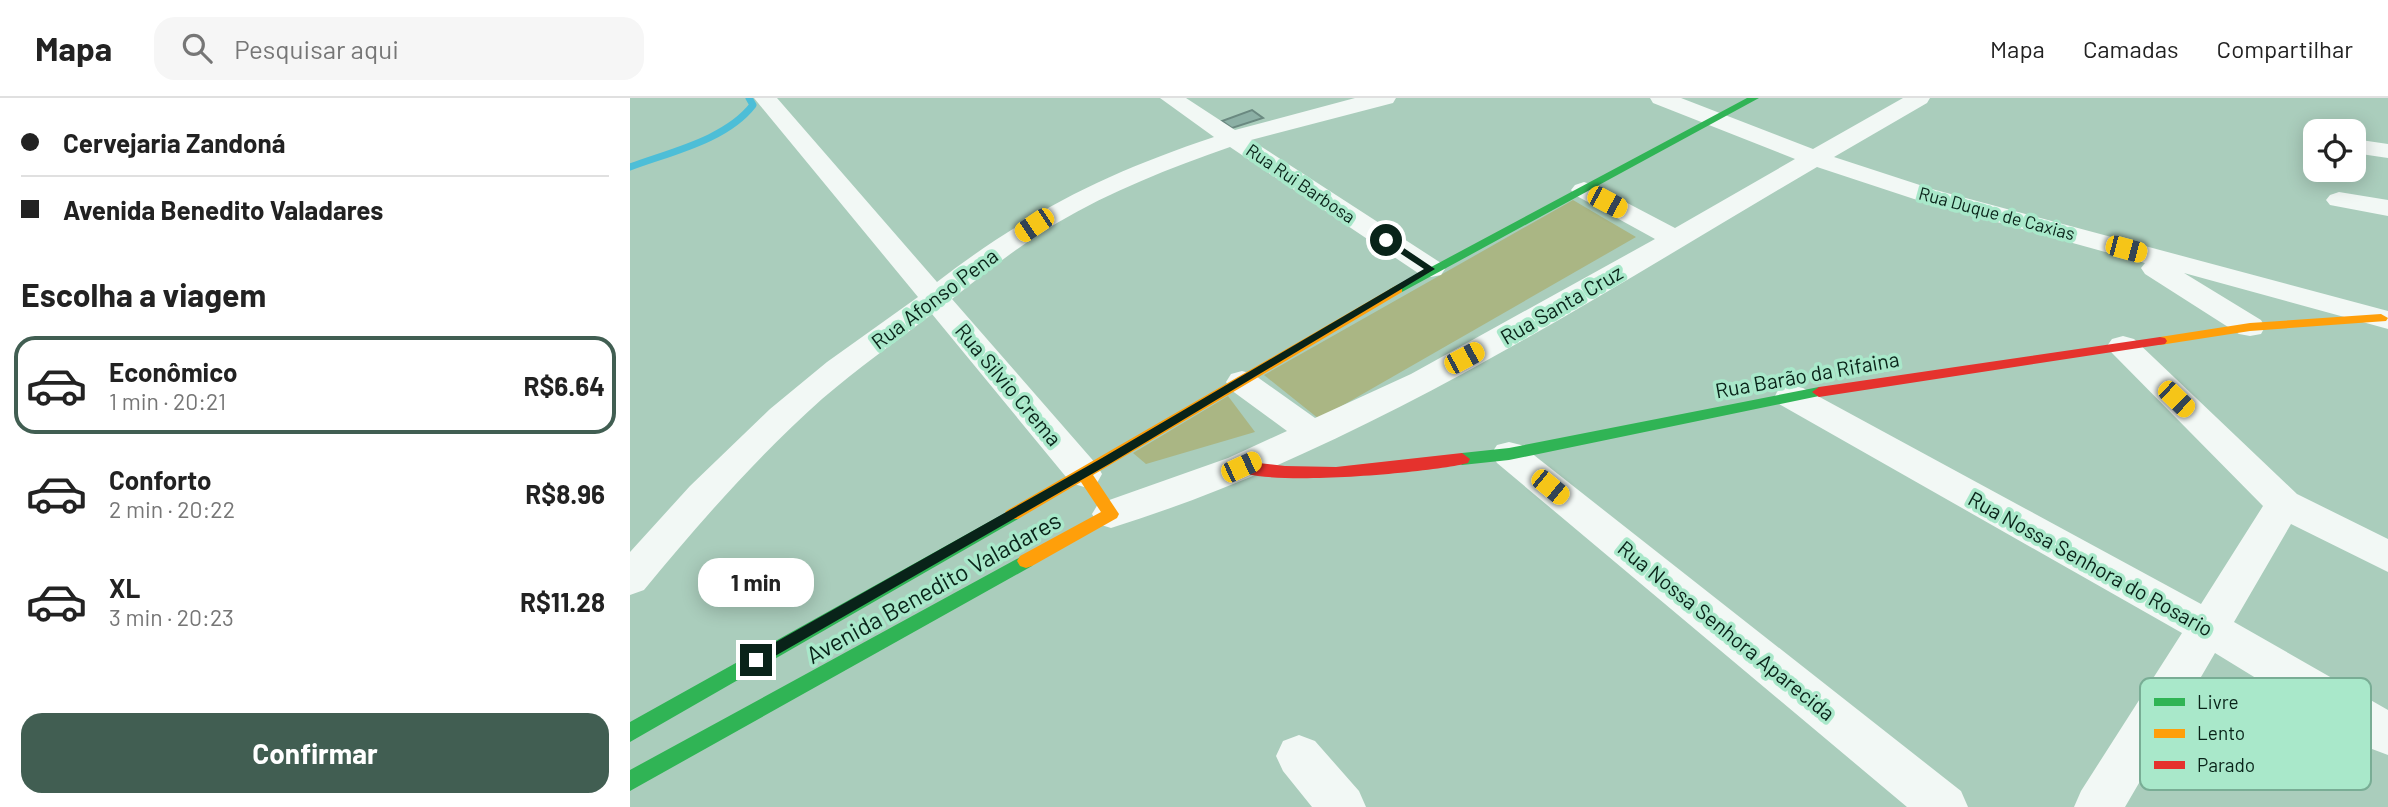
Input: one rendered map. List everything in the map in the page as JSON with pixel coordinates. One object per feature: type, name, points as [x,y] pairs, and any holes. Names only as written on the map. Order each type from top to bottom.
[{"type":"street","name":"Rua Silvio Crema","points":[[765,98],[1084,474],[1111,514]]},
{"type":"street","name":"Rua Rui Barbosa","points":[[1171,98],[1431,269]]},
{"type":"street","name":"Rua Afonso Pena","points":[[630,579],[750,448],[838,369],[985,258],[1082,198],[1231,137],[1385,98]]},
{"type":"street","name":"Rua Duque de Caxias","points":[[1661,98],[1813,158],[1923,194],[2385,319]]},
{"type":"street","name":"Avenida Benedito Valadares","points":[[630,733],[1084,474],[1431,269],[1754,98]]},
{"type":"street","name":"Rua Santa Cruz","points":[[1111,514],[1241,467],[1445,369],[1919,98]]},
{"type":"street","points":[[2366,147],[2388,151]]},
{"type":"street","points":[[1584,190],[1676,239]]},
{"type":"street","points":[[2339,200],[2388,208]]},
{"type":"street","points":[[2126,249],[2250,327]]},
{"type":"street","name":"Rua Barão da Rifaina","points":[[1241,467],[1285,472],[1336,473],[1509,454],[1791,396],[2250,327],[2385,319]]},
{"type":"street","points":[[2123,346],[2284,503],[2388,557]]},
{"type":"street","points":[[1242,382],[1314,434]]},
{"type":"street","name":"Rua Nossa Senhora do Rosario","points":[[1791,396],[2207,627],[2293,678]]},
{"type":"street","name":"Rua Nossa Senhora Aparecida","points":[[1509,454],[1944,807]]},
{"type":"street","points":[[2176,678],[2284,503]]},
{"type":"street","name":"Avenida Benedito Valadares","points":[[630,781],[1111,514]]},
{"type":"street","name":"Rua Nossa Senhora do Rosario","points":[[2371,724],[2388,734]]},
{"type":"street","points":[[2098,807],[2140,738]]},
{"type":"street","points":[[1299,756],[1342,807]]},
{"type":"green space","points":[[1573,200],[1636,237],[1319,419],[1264,375]]},
{"type":"green space","points":[[1228,396],[1255,432],[1146,464],[1133,453]]},
{"type":"building","points":[[1252,110],[1263,118],[1232,128],[1222,121]]},
{"type":"waterway","points":[[630,167],[713,136],[742,117],[753,105],[749,98]]},
{"type":"traffic: fast","points":[[1397,289],[1754,98]]},
{"type":"traffic: fast","points":[[1462,459],[1509,454],[1819,392]]},
{"type":"traffic: fast","points":[[630,733],[1012,515]]},
{"type":"traffic: fast","points":[[630,781],[1026,561]]},
{"type":"traffic: slow","points":[[1012,515],[1397,289]]},
{"type":"traffic: slow","points":[[2160,341],[2250,327],[2381,318]]},
{"type":"traffic: slow","points":[[1026,561],[1111,514],[1084,474]]},
{"type":"traffic: jam","points":[[1819,392],[2160,341]]},
{"type":"traffic: jam","points":[[1241,467],[1285,472],[1336,473],[1462,459]]},
{"type":"route","points":[[756,660],[1107,461],[1431,269],[1386,240]]}]
